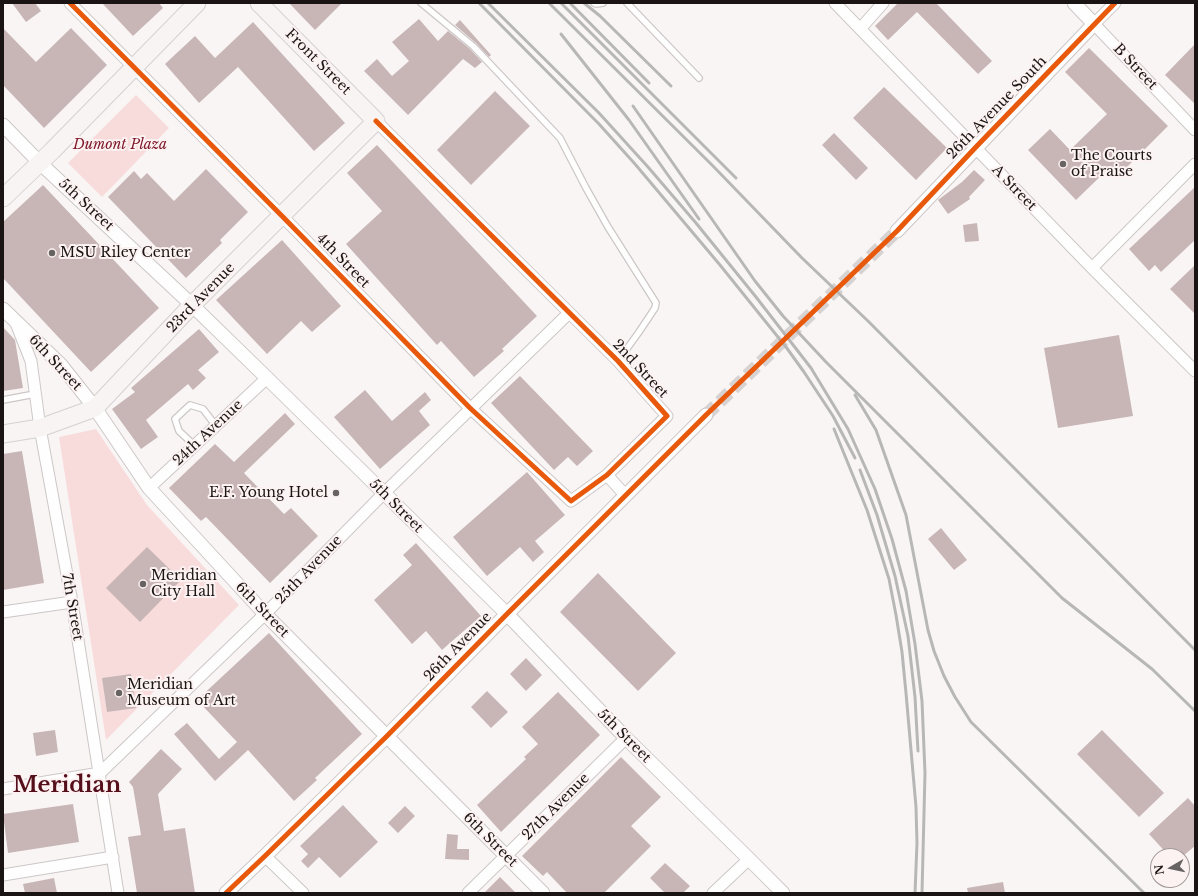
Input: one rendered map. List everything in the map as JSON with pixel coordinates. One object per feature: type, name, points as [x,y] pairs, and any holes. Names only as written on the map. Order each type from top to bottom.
[{"type":"main road","points":[[3,198],[40,163],[197,3]]},
{"type":"main road","name":"Front Street","points":[[260,3],[376,121]]},
{"type":"main road","name":"23rd Avenue","points":[[3,434],[40,428],[95,408],[192,305],[376,121]]},
{"type":"street","name":"4th Street","points":[[70,3],[470,408],[571,501],[607,475]]},
{"type":"street","name":"A Street","points":[[835,3],[1092,268],[1194,367]]},
{"type":"street","points":[[860,29],[883,3]]},
{"type":"street","name":"B Street","points":[[1074,3],[1195,130]]},
{"type":"street","name":"26th Avenue South","points":[[897,230],[1115,3]]},
{"type":"street","name":"2nd Street","points":[[376,121],[618,361],[667,416],[607,475]]},
{"type":"street","name":"5th Street","points":[[3,125],[40,163],[268,378],[507,614],[626,738],[783,893]]},
{"type":"street","points":[[1092,268],[1195,164]]},
{"type":"street","name":"6th Street","points":[[3,309],[61,365],[95,408],[150,488],[265,614],[543,893]]},
{"type":"street","name":"25th Avenue","points":[[100,773],[265,614],[384,493],[569,313]]},
{"type":"street","name":"7th Street","points":[[16,322],[31,362],[40,428],[72,602],[118,893]]},
{"type":"street","name":"24th Avenue","points":[[150,488],[268,378]]},
{"type":"street","name":"26th Avenue","points":[[226,893],[387,736],[706,415]]},
{"type":"street","points":[[607,475],[626,495]]},
{"type":"street","points":[[3,612],[72,602]]},
{"type":"street","name":"27th Avenue","points":[[468,893],[626,738]]},
{"type":"street","points":[[3,789],[100,773]]},
{"type":"street","points":[[265,856],[303,893]]},
{"type":"street","points":[[3,874],[113,857]]},
{"type":"street","points":[[713,893],[749,858]]},
{"type":"lane","points":[[421,3],[472,46],[560,138],[608,227],[656,303],[655,308],[640,332],[618,361]]},
{"type":"lane","points":[[594,3],[603,3]]},
{"type":"lane","points":[[627,3],[699,78]]},
{"type":"lane","points":[[3,400],[35,394]]},
{"type":"lane","points":[[195,446],[179,431],[174,419],[190,405],[203,409],[216,426]]},
{"type":"green space","name":"Dumont Plaza","points":[[136,95],[169,128],[102,197],[68,163]]},
{"type":"green space","points":[[96,429],[147,505],[239,605],[106,740],[59,437]]},
{"type":"building","points":[[12,3],[35,3],[41,11],[26,22]]},
{"type":"building","points":[[102,3],[159,3],[163,8],[133,36]]},
{"type":"building","points":[[289,3],[342,3],[315,30]]},
{"type":"building","points":[[898,3],[936,3],[992,61],[978,74],[917,12],[888,40],[875,26]]},
{"type":"building","points":[[419,19],[438,41],[448,31],[470,49],[482,62],[475,68],[463,59],[408,115],[364,71],[377,59],[392,76],[409,61],[392,42]]},
{"type":"building","points":[[460,20],[491,55],[489,57],[476,43],[455,25]]},
{"type":"building","points":[[253,22],[345,123],[314,151],[238,67],[199,103],[165,64],[195,36],[215,58]]},
{"type":"building","points":[[3,28],[36,62],[71,28],[107,65],[44,128],[3,85]]},
{"type":"building","points":[[1195,44],[1195,104],[1165,75]]},
{"type":"building","points":[[1089,48],[1168,126],[1117,177],[1109,168],[1076,200],[1028,150],[1050,129],[1070,150],[1107,114],[1065,72]]},
{"type":"building","points":[[884,87],[947,148],[916,180],[853,118]]},
{"type":"building","points":[[495,91],[530,126],[471,185],[437,150]]},
{"type":"building","points":[[834,133],[868,168],[856,180],[822,145]]},
{"type":"building","points":[[377,145],[537,316],[502,349],[504,351],[474,377],[441,341],[437,345],[346,244],[382,211],[347,173]]},
{"type":"building","points":[[206,169],[248,212],[220,240],[222,243],[186,278],[108,197],[134,171],[141,179],[147,173],[174,201]]},
{"type":"building","points":[[974,170],[985,180],[969,197],[970,199],[948,214],[938,200],[962,182]]},
{"type":"building","name":"MSU Riley Center","points":[[43,185],[159,308],[91,372],[3,278],[3,222]]},
{"type":"building","points":[[1195,187],[1195,240],[1161,272],[1155,265],[1149,271],[1129,249]]},
{"type":"building","points":[[977,223],[979,241],[965,242],[963,225]]},
{"type":"building","points":[[282,240],[341,306],[312,332],[301,321],[267,354],[216,300]]},
{"type":"building","points":[[1195,265],[1195,314],[1170,289]]},
{"type":"building","points":[[3,327],[15,340],[23,388],[3,391]]},
{"type":"building","points":[[199,329],[219,352],[198,370],[206,378],[193,390],[188,384],[146,420],[158,437],[141,449],[112,409],[135,392],[131,388]]},
{"type":"building","points":[[1119,335],[1133,416],[1058,428],[1044,348]]},
{"type":"building","points":[[520,376],[593,451],[577,466],[568,457],[554,470],[491,403]]},
{"type":"building","points":[[365,390],[392,421],[425,392],[431,400],[419,411],[430,425],[380,469],[334,417]]},
{"type":"building","points":[[285,413],[295,424],[244,473],[284,514],[291,508],[318,536],[270,583],[206,517],[201,521],[169,488],[215,444],[234,462]]},
{"type":"building","points":[[22,451],[44,583],[3,590],[3,454]]},
{"type":"building","points":[[527,472],[565,515],[535,541],[544,552],[533,562],[520,547],[487,576],[453,537]]},
{"type":"building","points":[[941,528],[967,560],[954,570],[928,539]]},
{"type":"building","points":[[416,543],[481,616],[442,650],[426,631],[412,644],[374,600],[412,565],[403,555]]},
{"type":"building","name":"Meridian City Hall","points":[[147,547],[181,580],[140,622],[106,588]]},
{"type":"building","points":[[598,573],[676,653],[638,691],[560,612]]},
{"type":"building","points":[[269,633],[362,734],[315,778],[317,780],[294,801],[248,750],[215,781],[174,734],[187,723],[219,759],[237,742],[197,700]]},
{"type":"building","points":[[526,658],[542,675],[526,691],[510,674]]},
{"type":"building","name":"Meridian Museum of Art","points":[[131,674],[136,708],[107,712],[102,678]]},
{"type":"building","points":[[487,691],[508,712],[491,728],[471,707]]},
{"type":"building","points":[[558,692],[600,735],[501,832],[477,805],[526,759],[524,757],[538,744],[522,727]]},
{"type":"building","points":[[55,730],[58,752],[36,756],[33,733]]},
{"type":"building","points":[[1102,730],[1164,793],[1139,817],[1077,754]]},
{"type":"building","points":[[161,749],[182,769],[158,794],[164,831],[185,828],[195,893],[137,893],[128,837],[141,835],[133,787],[129,782]]},
{"type":"building","points":[[621,757],[661,797],[631,826],[651,846],[604,893],[567,893],[547,872],[543,876],[522,856]]},
{"type":"building","points":[[1188,798],[1195,806],[1195,846],[1190,850],[1190,848],[1162,848],[1149,834]]},
{"type":"building","points":[[73,804],[79,842],[8,853],[3,814]]},
{"type":"building","points":[[343,805],[378,842],[340,878],[319,857],[308,868],[301,861],[308,854],[300,846]]},
{"type":"building","points":[[405,806],[415,816],[398,833],[388,823]]},
{"type":"building","points":[[447,834],[458,835],[457,849],[469,849],[469,860],[445,859]]},
{"type":"building","points":[[665,863],[690,886],[683,893],[665,893],[650,878]]},
{"type":"building","points":[[500,877],[516,893],[484,893]]},
{"type":"building","points":[[54,878],[57,893],[25,893],[23,884]]},
{"type":"building","points":[[1003,882],[1005,893],[968,893],[967,888]]},
{"type":"tunnel","points":[[706,415],[897,231]]},
{"type":"railway","points":[[479,3],[599,124],[635,164],[720,265],[786,347],[804,372],[833,416],[855,458]]},
{"type":"railway","points":[[488,3],[599,113],[696,223],[811,368],[848,429],[875,489],[892,539],[906,591],[915,644],[922,701],[925,773],[922,893]]},
{"type":"railway","points":[[549,3],[1195,650]]},
{"type":"railway","points":[[561,3],[736,178]]},
{"type":"railway","points":[[570,3],[649,83]]},
{"type":"railway","points":[[584,3],[600,16],[671,86]]},
{"type":"railway","points":[[561,34],[629,120],[699,219]]},
{"type":"railway","points":[[633,106],[755,281],[783,316],[826,362],[1062,598],[1152,669],[1195,711]]},
{"type":"railway","points":[[855,395],[876,430],[906,515],[928,630],[934,651],[944,676],[955,697],[971,722],[1144,893]]},
{"type":"railway","points":[[834,429],[867,510],[889,579],[896,615],[902,652],[916,807],[917,843],[915,893]]},
{"type":"railway","points":[[860,470],[877,515],[895,576],[908,636],[915,697],[918,751]]},
{"type":"cycle path","points":[[70,3],[470,408],[571,501],[607,475],[667,416],[618,361],[376,121]]},
{"type":"cycle path","points":[[226,893],[387,736],[706,415],[897,231],[1115,3]]},
{"type":"place","name":"The Courts of Praise","points":[[1063,164]]},
{"type":"place","name":"MSU Riley Center","points":[[52,253]]},
{"type":"place","name":"E.F. Young Hotel","points":[[336,493]]},
{"type":"place","name":"Meridian City Hall","points":[[143,584]]},
{"type":"place","name":"Meridian Museum of Art","points":[[119,693]]},
{"type":"district","name":"Meridian","points":[[67,786]]}]
